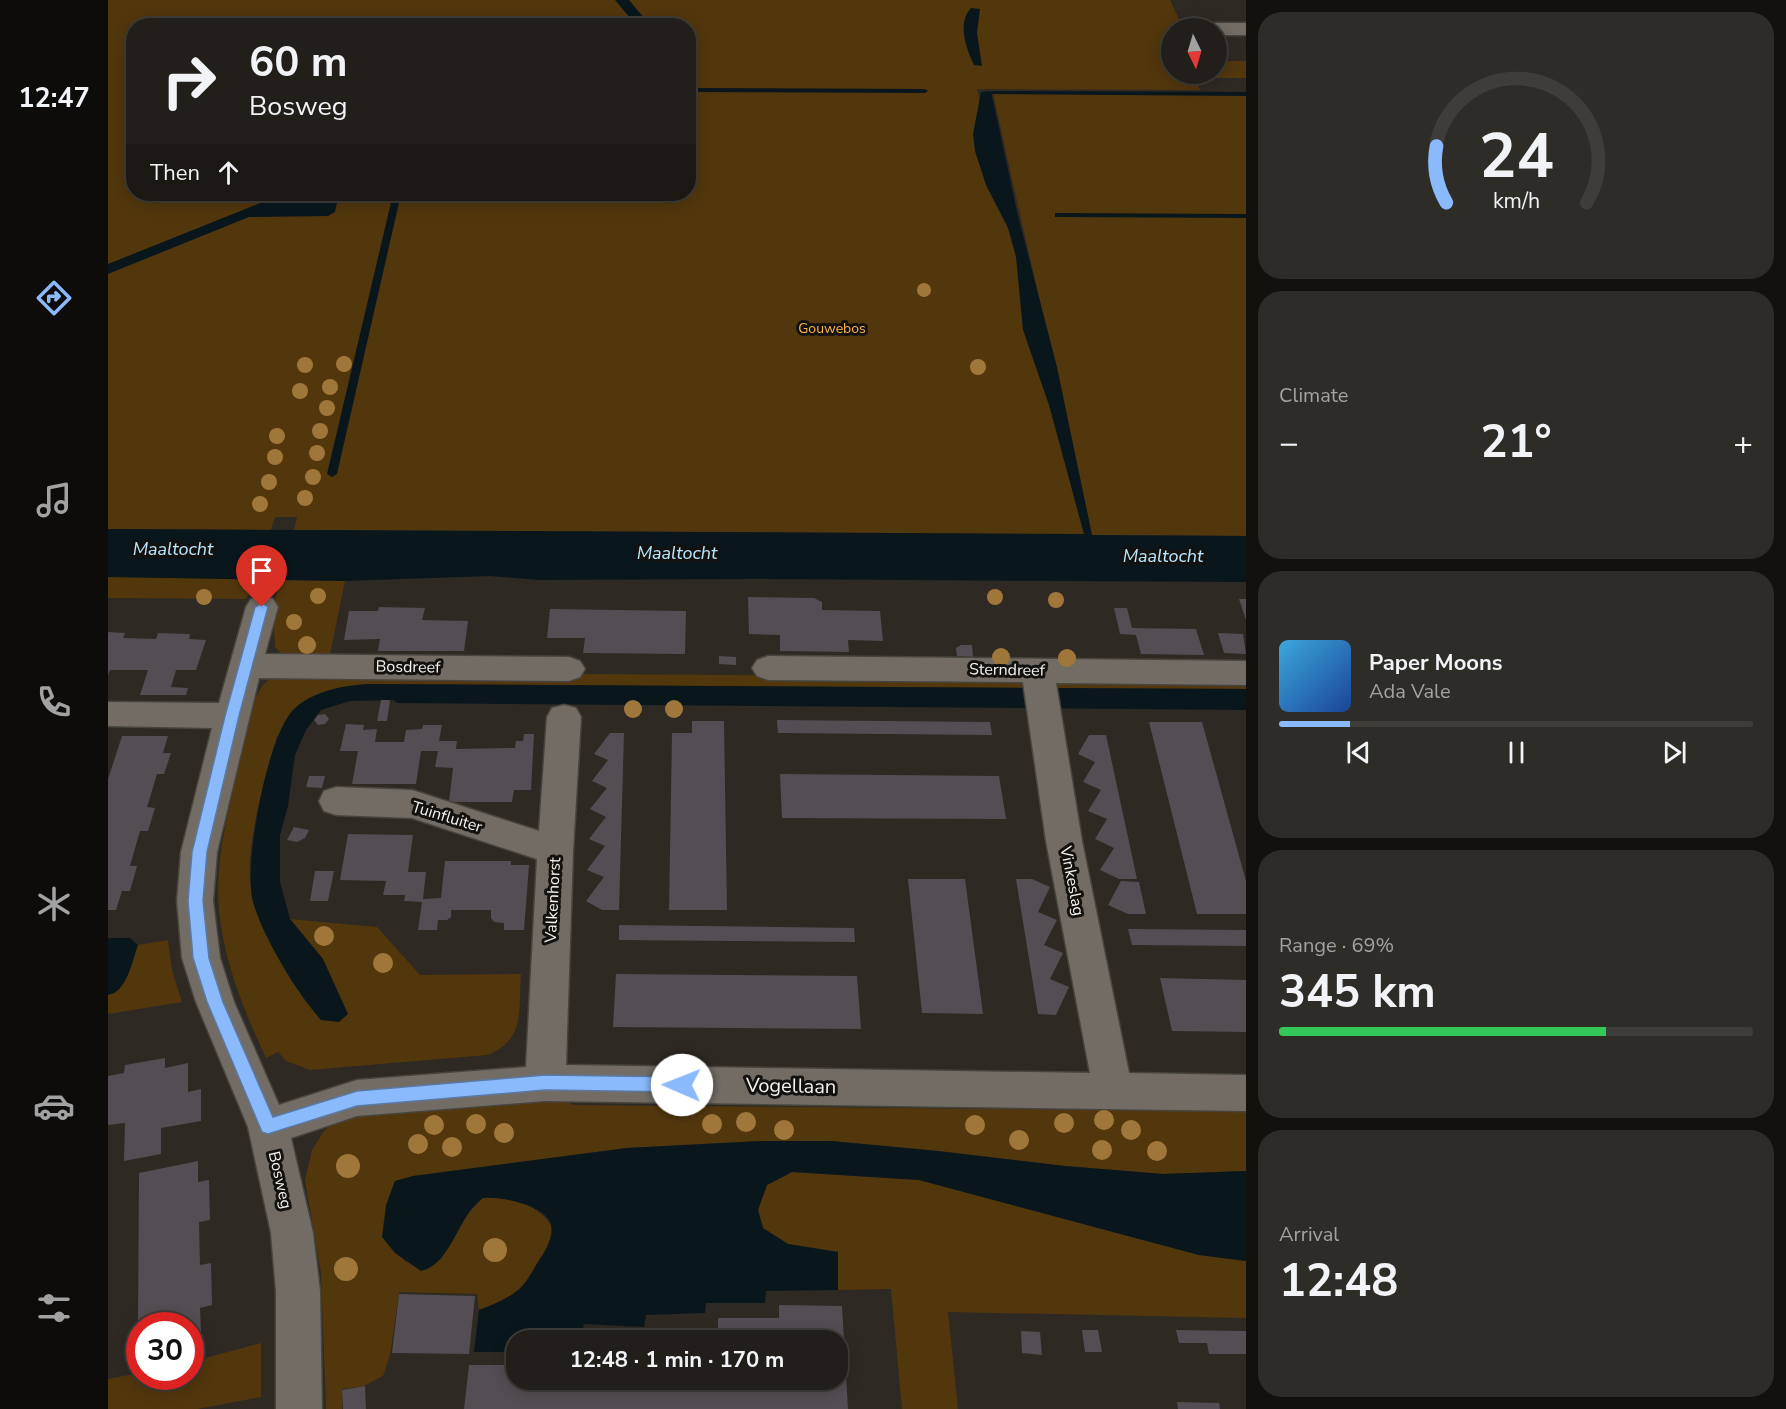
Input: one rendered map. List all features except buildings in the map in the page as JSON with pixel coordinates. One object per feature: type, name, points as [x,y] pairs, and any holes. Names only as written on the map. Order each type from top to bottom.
[{"type":"street","points":[[1227,29],[1246,29]]},
{"type":"street","points":[[108,714],[232,716],[262,607]]},
{"type":"street","name":"Bosdreef","points":[[246,666],[569,669]]},
{"type":"street","name":"Sterndreef","points":[[768,668],[1041,689],[1246,673]]},
{"type":"street","name":"Vinkeslag","points":[[1041,689],[1064,841],[1113,1091]]},
{"type":"street","name":"Bosweg","points":[[232,716],[200,852],[195,901],[201,958],[215,1002],[268,1127],[292,1233],[298,1291],[299,1409]]},
{"type":"street","name":"Valkenhorst","points":[[545,1083],[555,850],[564,717]]},
{"type":"street","name":"Tuinfluiter","points":[[336,801],[412,804],[555,850]]},
{"type":"street","name":"Vogellaan","points":[[268,1127],[357,1098],[545,1083],[1246,1093]]},
{"type":"green space","name":"Gouwebos","points":[[108,0],[1170,0],[1178,18],[1161,18],[1161,84],[1198,84],[1200,90],[977,89],[1084,534],[294,530],[297,517],[275,517],[271,530],[108,529]]},
{"type":"green space","name":"Gouwebos","points":[[1227,61],[1246,61],[1246,78],[1227,78]]},
{"type":"green space","points":[[993,93],[1246,94],[1246,536],[1092,535]]},
{"type":"green space","points":[[108,577],[260,579],[256,588],[245,599],[108,598]]},
{"type":"green space","points":[[280,580],[345,581],[329,659],[283,655],[275,647],[273,609]]},
{"type":"green space","points":[[290,672],[1027,677],[1032,688],[366,684],[277,736],[252,839],[250,881],[256,911],[271,943],[323,959],[290,919],[377,927],[420,975],[521,974],[518,1022],[508,1041],[500,1049],[487,1055],[310,1070],[286,1061],[278,1052],[266,1058],[236,986],[225,948],[219,910],[221,850],[251,712],[263,686],[269,680]]},
{"type":"green space","points":[[1051,677],[1246,679],[1246,689],[1049,688]]},
{"type":"green space","points":[[168,940],[172,970],[182,1002],[108,1014],[108,995],[114,993],[124,982],[138,945]]},
{"type":"green space","points":[[555,1097],[574,1105],[1082,1110],[1095,1106],[1246,1111],[1246,1171],[1163,1174],[831,1141],[761,1141],[627,1148],[414,1176],[395,1181],[382,1237],[406,1262],[441,1259],[466,1215],[483,1198],[512,1200],[538,1212],[551,1225],[546,1251],[535,1270],[517,1291],[504,1300],[479,1310],[477,1294],[399,1292],[390,1355],[383,1376],[364,1386],[342,1389],[342,1409],[326,1409],[321,1273],[305,1180],[312,1150],[324,1131],[341,1117]]},
{"type":"green space","points":[[792,1172],[919,1180],[1199,1255],[1246,1261],[1246,1318],[948,1312],[958,1409],[902,1409],[891,1289],[838,1290],[838,1252],[788,1244],[763,1228],[758,1210],[767,1185]]},
{"type":"green space","points":[[261,1343],[261,1397],[197,1409],[108,1409],[108,1379],[126,1376],[126,1390],[204,1390],[204,1358]]},
{"type":"water","points":[[615,0],[629,0],[644,18],[630,18]]},
{"type":"water","points":[[971,8],[980,9],[977,33],[982,66],[974,65],[964,36],[964,21]]},
{"type":"water","name":"Maaltocht","points":[[991,91],[1018,216],[1057,367],[1092,535],[1246,536],[1246,582],[540,580],[490,576],[345,581],[108,577],[108,529],[1084,534],[1049,405],[1023,330],[1016,257],[1008,228],[986,185],[975,151],[973,134],[981,92]]},
{"type":"water","points":[[266,201],[337,201],[335,212],[328,216],[249,217],[108,274],[108,264]]},
{"type":"water","points":[[366,684],[1246,689],[1246,710],[397,703],[394,700],[350,701],[321,710],[306,730],[295,755],[288,806],[280,835],[280,882],[290,919],[323,959],[348,1014],[339,1022],[321,1020],[281,964],[264,931],[253,902],[251,860],[254,832],[267,772],[284,723],[294,709],[310,698],[338,688]]},
{"type":"water","points":[[108,938],[130,938],[138,945],[124,982],[114,993],[108,995]]},
{"type":"water","points":[[761,1141],[831,1141],[1163,1174],[1246,1171],[1246,1261],[1199,1255],[919,1180],[792,1172],[767,1185],[758,1210],[763,1228],[788,1244],[838,1252],[838,1290],[766,1291],[765,1303],[706,1303],[705,1313],[646,1315],[644,1327],[584,1324],[582,1330],[506,1330],[506,1352],[474,1352],[479,1310],[503,1300],[520,1289],[551,1238],[550,1222],[537,1210],[524,1204],[499,1198],[483,1198],[474,1206],[440,1259],[431,1267],[421,1271],[395,1253],[382,1237],[386,1205],[395,1181],[413,1176],[627,1148]]},
{"type":"waterway","points":[[696,90],[925,91]]},
{"type":"waterway","points":[[993,93],[1246,94]]},
{"type":"waterway","points":[[332,474],[395,201]]},
{"type":"waterway","points":[[1058,215],[1246,216]]},
{"type":"route","points":[[262,607],[232,716],[200,852],[195,901],[201,958],[215,1002],[268,1127],[357,1098],[545,1083],[682,1085]]}]
